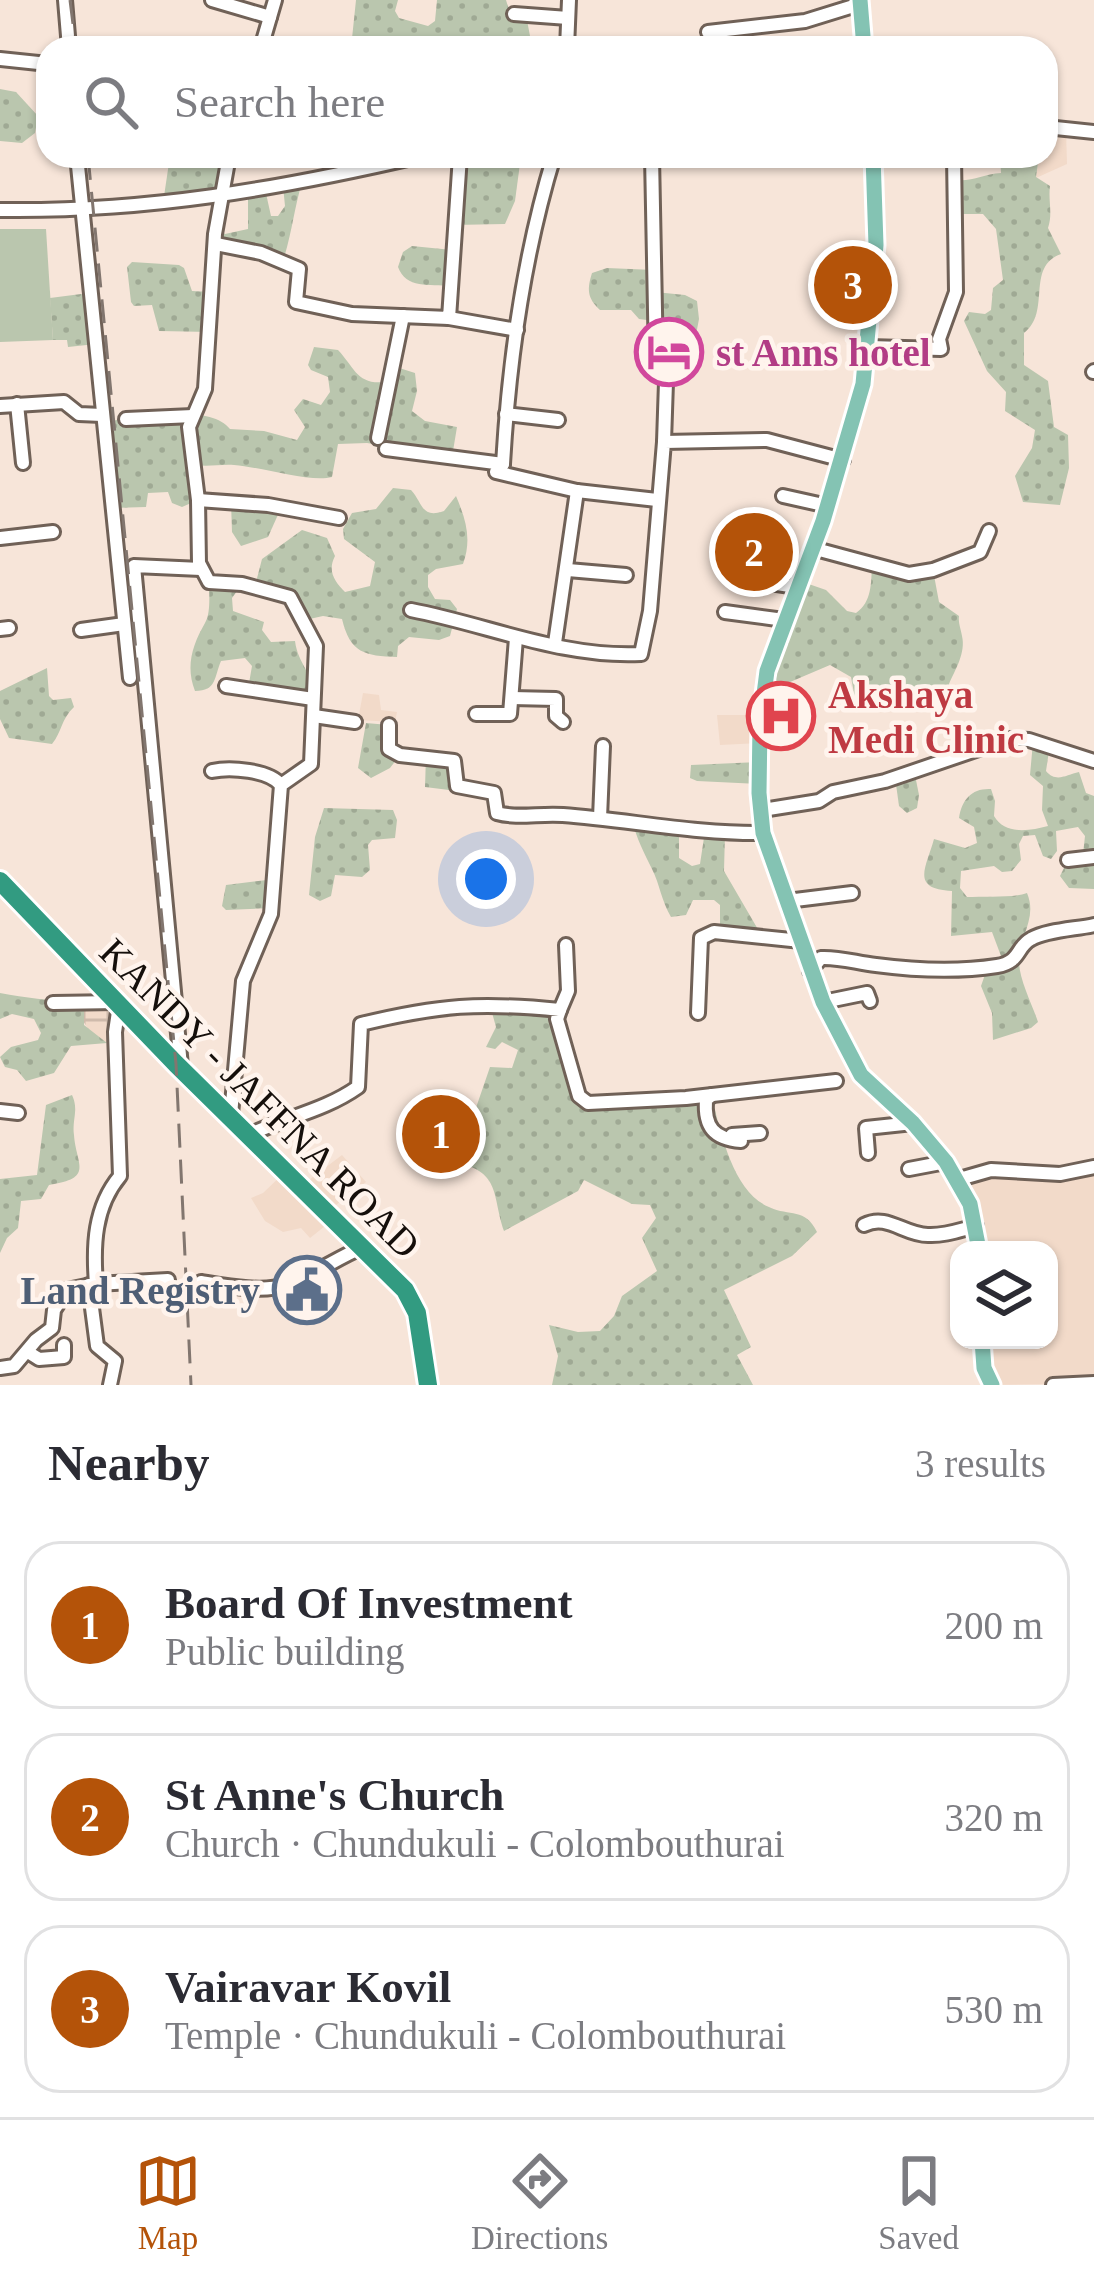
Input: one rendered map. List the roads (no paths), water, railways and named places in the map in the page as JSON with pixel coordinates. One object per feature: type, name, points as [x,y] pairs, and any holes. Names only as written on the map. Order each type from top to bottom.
[{"type":"highway","name":"KANDY - JAFFNA ROAD","points":[[0,881],[413,1302],[428,1385]]},
{"type":"main road","points":[[860,2],[863,36]]},
{"type":"main road","points":[[873,168],[875,245],[863,384],[828,506],[767,671],[760,724],[763,833],[810,971],[861,1075],[946,1162],[970,1204],[978,1241]]},
{"type":"main road","points":[[983,1349],[992,1385]]},
{"type":"street","points":[[64,0],[68,36]]},
{"type":"street","points":[[212,0],[270,17]]},
{"type":"street","points":[[265,36],[275,0]]},
{"type":"street","points":[[567,36],[569,0]]},
{"type":"street","points":[[708,32],[805,21],[860,2]]},
{"type":"street","points":[[514,14],[568,18]]},
{"type":"street","points":[[0,59],[36,63]]},
{"type":"street","points":[[1058,128],[1094,132]]},
{"type":"street","points":[[78,168],[130,678]]},
{"type":"street","points":[[226,168],[215,244],[206,388],[189,427],[201,569],[208,582],[242,584],[290,597],[316,646],[311,764],[281,785]]},
{"type":"street","points":[[0,210],[83,211],[220,196],[365,168]]},
{"type":"street","points":[[449,318],[459,168]]},
{"type":"street","points":[[550,168],[539,204],[517,330],[503,464],[496,472],[578,490],[657,500]]},
{"type":"street","points":[[411,610],[577,652],[603,656],[644,652],[667,382],[656,362],[652,168]]},
{"type":"street","points":[[868,347],[940,349],[956,292],[954,168]]},
{"type":"street","points":[[215,244],[261,253],[298,269],[296,302],[352,314],[449,318],[517,330]]},
{"type":"street","points":[[403,316],[382,444],[503,464]]},
{"type":"street","points":[[0,406],[64,402],[79,413],[102,415]]},
{"type":"street","points":[[17,404],[22,464]]},
{"type":"street","points":[[506,414],[558,419]]},
{"type":"street","points":[[126,418],[193,416]]},
{"type":"street","points":[[664,442],[767,440],[842,460]]},
{"type":"street","points":[[555,643],[578,490]]},
{"type":"street","points":[[784,496],[828,506]]},
{"type":"street","points":[[198,500],[339,518]]},
{"type":"street","points":[[812,548],[909,574],[980,552],[989,530]]},
{"type":"street","points":[[0,538],[53,532]]},
{"type":"street","points":[[182,1069],[134,566],[201,569]]},
{"type":"street","points":[[568,570],[626,575]]},
{"type":"street","points":[[729,577],[797,587]]},
{"type":"street","points":[[725,612],[784,620]]},
{"type":"street","points":[[81,631],[124,624]]},
{"type":"street","points":[[476,714],[511,714],[516,638]]},
{"type":"street","points":[[226,686],[313,699]]},
{"type":"street","points":[[512,698],[556,698],[556,716],[563,722]]},
{"type":"street","points":[[314,716],[355,722]]},
{"type":"street","points":[[389,725],[389,749],[400,755],[454,761],[457,786],[494,793],[496,813],[511,817],[549,813],[763,833]]},
{"type":"street","points":[[761,810],[819,801],[833,792],[885,781],[1008,739],[1029,740],[1094,761]]},
{"type":"street","points":[[600,818],[603,746]]},
{"type":"street","points":[[212,771],[226,768],[268,774],[281,785]]},
{"type":"street","points":[[231,1115],[243,981],[271,914],[281,785]]},
{"type":"street","points":[[1068,860],[1094,857]]},
{"type":"street","points":[[787,901],[852,892]]},
{"type":"street","points":[[810,971],[820,958],[832,957],[937,969],[1000,965],[1014,959],[1026,941],[1036,936],[1094,925]]},
{"type":"street","points":[[698,1012],[701,938],[714,932],[801,941]]},
{"type":"street","points":[[566,946],[568,991],[557,1018],[582,1102],[638,1102],[836,1081]]},
{"type":"street","points":[[823,1002],[867,993],[869,1001]]},
{"type":"street","points":[[53,1003],[118,1003],[120,1176],[108,1190],[99,1216],[93,1285],[97,1346],[115,1361],[110,1385]]},
{"type":"street","points":[[249,1135],[281,1119],[330,1107],[358,1087],[361,1024],[430,1007],[486,1003],[560,1010]]},
{"type":"street","points":[[712,1095],[706,1100],[708,1125],[719,1138],[740,1142]]},
{"type":"street","points":[[0,1111],[18,1113]]},
{"type":"street","points":[[868,1154],[866,1127],[913,1124]]},
{"type":"street","points":[[719,1138],[760,1133]]},
{"type":"street","points":[[909,1169],[946,1162]]},
{"type":"street","points":[[956,1180],[991,1170],[1060,1174],[1094,1167]]},
{"type":"street","points":[[864,1225],[886,1221],[908,1233],[926,1235],[976,1226]]},
{"type":"street","points":[[201,1282],[282,1287],[363,1247]]},
{"type":"street","points":[[0,1368],[14,1366],[52,1328],[59,1299],[67,1291],[168,1280]]},
{"type":"street","points":[[28,1352],[39,1359],[64,1358],[64,1345]]},
{"type":"street","points":[[1053,1385],[1094,1382]]},
{"type":"railway","points":[[70,0],[74,36]]},
{"type":"railway","points":[[89,168],[176,1064],[191,1385]]},
{"type":"place","name":"Vairavar Kovil","points":[[853,285]]},
{"type":"place","name":"st Anns hotel","points":[[669,352]]},
{"type":"place","name":"St Anne's Church","points":[[754,552]]},
{"type":"place","name":"Akshaya Medi Clinic","points":[[781,716]]},
{"type":"place","name":"Board Of Investment","points":[[441,1134]]},
{"type":"place","name":"Land Registry","points":[[307,1290]]}]
